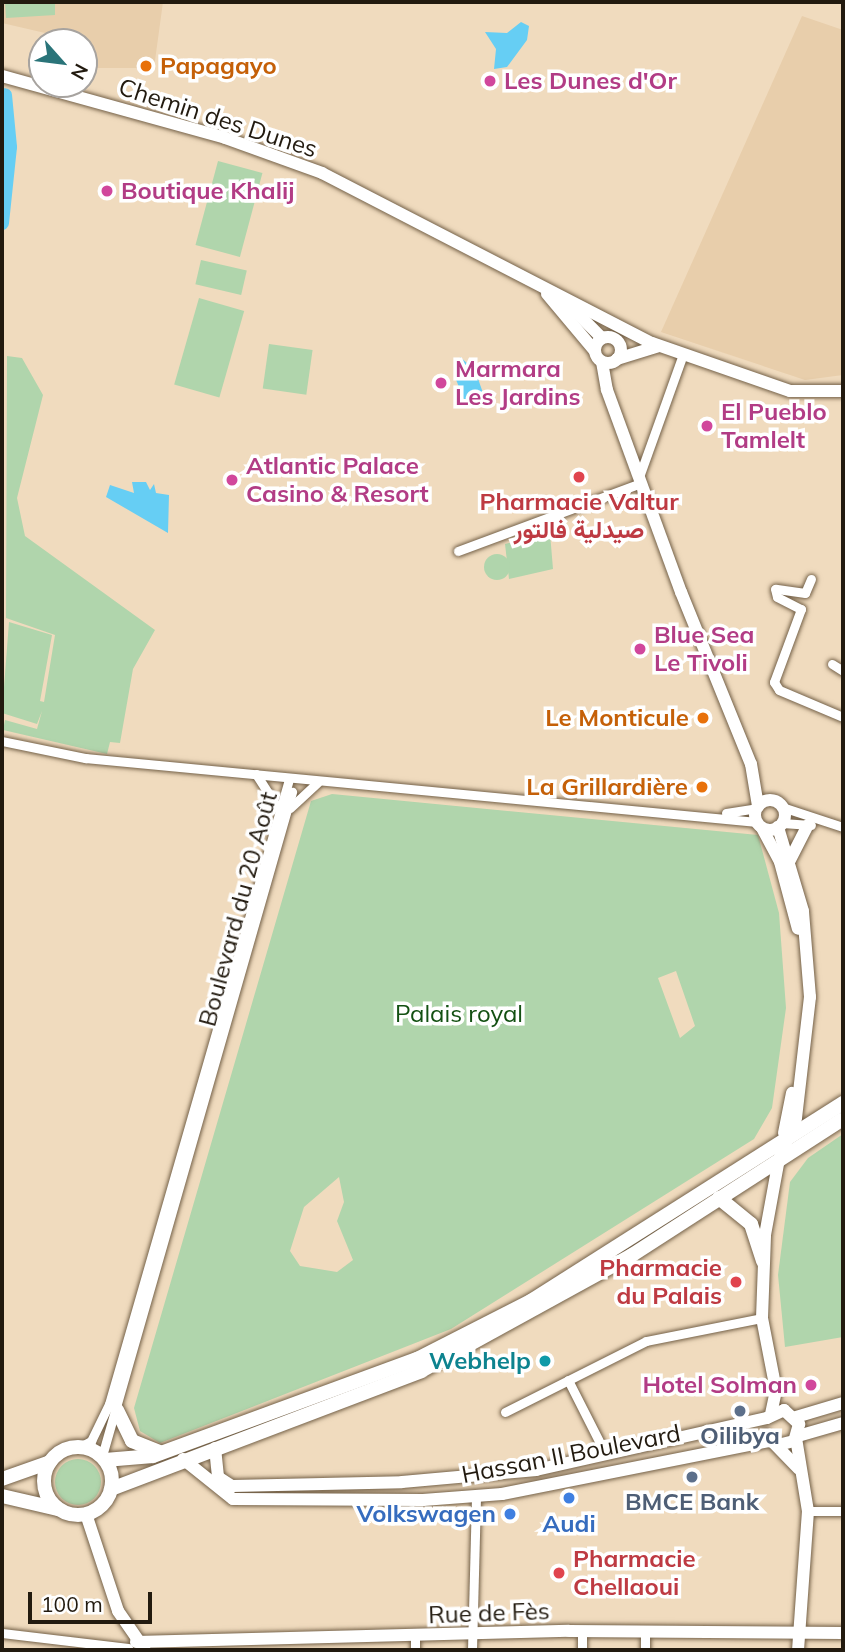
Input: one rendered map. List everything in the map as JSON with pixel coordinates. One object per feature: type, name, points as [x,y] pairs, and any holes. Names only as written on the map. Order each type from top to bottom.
[{"type":"main road","points":[[2,1479],[50,1462],[80,1447],[104,1458],[163,1453],[419,1365],[531,1301],[843,1103]]},
{"type":"main road","points":[[111,1489],[507,1328],[843,1119]]},
{"type":"main road","points":[[719,1198],[751,1224],[763,1261]]},
{"type":"main road","points":[[117,1410],[132,1441],[163,1453]]},
{"type":"main road","points":[[2,1496],[86,1514],[104,1503],[111,1489],[104,1458]]},
{"type":"main road","points":[[50,1462],[44,1482],[58,1508]]},
{"type":"street","name":"Chemin des Dunes","points":[[2,76],[303,166],[544,291],[617,322],[656,345]]},
{"type":"street","points":[[544,291],[594,350],[611,361]]},
{"type":"street","name":"Chemin des Dunes","points":[[561,298],[602,338]]},
{"type":"street","points":[[594,350],[602,338],[656,345],[790,391],[843,391]]},
{"type":"street","points":[[616,339],[611,361],[611,399],[752,768],[759,825],[787,882],[803,971],[801,1036],[785,1140]]},
{"type":"street","points":[[611,361],[656,345]]},
{"type":"street","points":[[458,551],[640,480],[683,354]]},
{"type":"street","points":[[811,579],[805,593],[775,589],[776,597],[801,609],[774,682],[779,691],[843,717]]},
{"type":"street","points":[[832,664],[843,671]]},
{"type":"street","points":[[2,741],[85,758],[292,779]]},
{"type":"street","points":[[752,768],[780,805],[780,825],[806,933],[810,1018],[796,1118],[776,1162],[763,1261],[762,1318],[775,1382],[794,1415],[808,1511],[798,1650]]},
{"type":"street","points":[[256,774],[283,814],[318,782]]},
{"type":"street","name":"Boulevard du 20 Août","points":[[104,1458],[292,779],[718,814],[759,825]]},
{"type":"street","points":[[757,807],[780,805],[827,825]]},
{"type":"street","name":"Boulevard du 20 Août","points":[[718,814],[757,807]]},
{"type":"street","name":"Boulevard du 20 Août","points":[[80,1447],[91,1441],[109,1404],[283,814]]},
{"type":"street","points":[[759,825],[843,827]]},
{"type":"street","points":[[790,860],[808,825]]},
{"type":"street","points":[[505,1412],[646,1341],[762,1318]]},
{"type":"street","points":[[568,1380],[606,1453]]},
{"type":"street","points":[[775,1382],[769,1416],[774,1443],[801,1472]]},
{"type":"street","name":"Hassan II Boulevard","points":[[215,1448],[222,1481],[251,1486],[526,1472],[769,1416],[794,1415],[843,1403]]},
{"type":"street","name":"Hassan II Boulevard","points":[[183,1459],[233,1499],[476,1497],[774,1443],[843,1423]]},
{"type":"street","points":[[472,1650],[476,1497]]},
{"type":"street","points":[[808,1511],[843,1511]]},
{"type":"street","points":[[86,1514],[118,1611],[137,1648]]},
{"type":"street","points":[[582,1631],[582,1650]]},
{"type":"street","name":"Rue de Fès","points":[[137,1648],[233,1636],[415,1637],[582,1631],[800,1635],[843,1633]]},
{"type":"street","points":[[645,1632],[645,1650]]},
{"type":"street","points":[[2,1633],[137,1648]]},
{"type":"street","points":[[233,1636],[234,1650]]},
{"type":"street","points":[[415,1637],[415,1650]]},
{"type":"shaded area","points":[[2,2],[163,2],[154,68],[98,68],[98,28],[28,29],[2,23]]},
{"type":"shaded area","points":[[802,16],[843,30],[843,375],[805,380],[661,332]]},
{"type":"green space","points":[[5,2],[55,2],[55,15],[6,18]]},
{"type":"green space","points":[[218,161],[262,173],[240,257],[195,245]]},
{"type":"green space","points":[[201,260],[247,271],[241,295],[195,284]]},
{"type":"green space","points":[[199,298],[244,311],[219,397],[174,385]]},
{"type":"green space","points":[[269,344],[313,350],[306,395],[263,389]]},
{"type":"green space","points":[[7,356],[22,358],[43,395],[17,498],[25,536],[155,630],[133,669],[120,743],[110,742],[107,754],[3,730],[5,720],[37,729],[42,711],[37,724],[2,713],[9,622],[52,635],[40,701],[44,702],[55,635],[6,618]]},
{"type":"green space","points":[[550,533],[553,569],[509,579],[505,544]]},
{"type":"green space","points":[[497,554],[506,558],[510,567],[506,576],[497,580],[488,576],[484,567],[488,558]]},
{"type":"green space","name":"Palais royal","points":[[332,794],[758,835],[779,913],[786,1008],[772,1108],[754,1139],[451,1329],[160,1443],[140,1431],[134,1408],[311,801]],"holes":[[[676,971],[695,1026],[680,1038],[658,978]],[[339,1177],[344,1202],[337,1221],[353,1260],[337,1272],[300,1266],[290,1251],[304,1207]]]},
{"type":"green space","points":[[843,1134],[843,1337],[785,1347],[778,1275],[790,1182],[808,1158]]},
{"type":"green space","points":[[78,1459],[94,1466],[101,1482],[94,1498],[78,1505],[62,1498],[55,1482],[62,1466]]},
{"type":"water","points":[[521,22],[529,26],[527,40],[507,67],[494,69],[496,49],[485,32],[507,33]]},
{"type":"water","points":[[460,357],[475,370],[483,393],[464,400],[455,377]]},
{"type":"water","points":[[132,482],[146,482],[150,490],[154,484],[156,493],[169,495],[168,533],[106,497],[110,485],[134,493]]},
{"type":"waterway","points":[[2,223],[10,147],[5,95]]},
{"type":"place","name":"Papagayo","points":[[146,66]]},
{"type":"place","name":"Les Dunes d'Or","points":[[490,81]]},
{"type":"place","name":"Boutique Khalij","points":[[107,191]]},
{"type":"place","name":"Marmara Les Jardins","points":[[441,383]]},
{"type":"place","name":"El Pueblo Tamlelt","points":[[707,426]]},
{"type":"place","name":"Pharmacie Valtur صيدلية فالتور","points":[[579,477]]},
{"type":"place","name":"Atlantic Palace Casino & Resort","points":[[232,480]]},
{"type":"place","name":"Blue Sea Le Tivoli","points":[[640,649]]},
{"type":"place","name":"Le Monticule","points":[[703,718]]},
{"type":"place","name":"La Grillardière","points":[[702,787]]},
{"type":"place","name":"Pharmacie du Palais","points":[[736,1282]]},
{"type":"place","name":"Webhelp","points":[[545,1361]]},
{"type":"place","name":"Hotel Solman","points":[[811,1385]]},
{"type":"place","name":"Oilibya","points":[[740,1411]]},
{"type":"place","name":"BMCE Bank","points":[[692,1477]]},
{"type":"place","name":"Audi","points":[[569,1498]]},
{"type":"place","name":"Volkswagen","points":[[510,1514]]},
{"type":"place","name":"Pharmacie Chellaoui","points":[[559,1573]]}]
